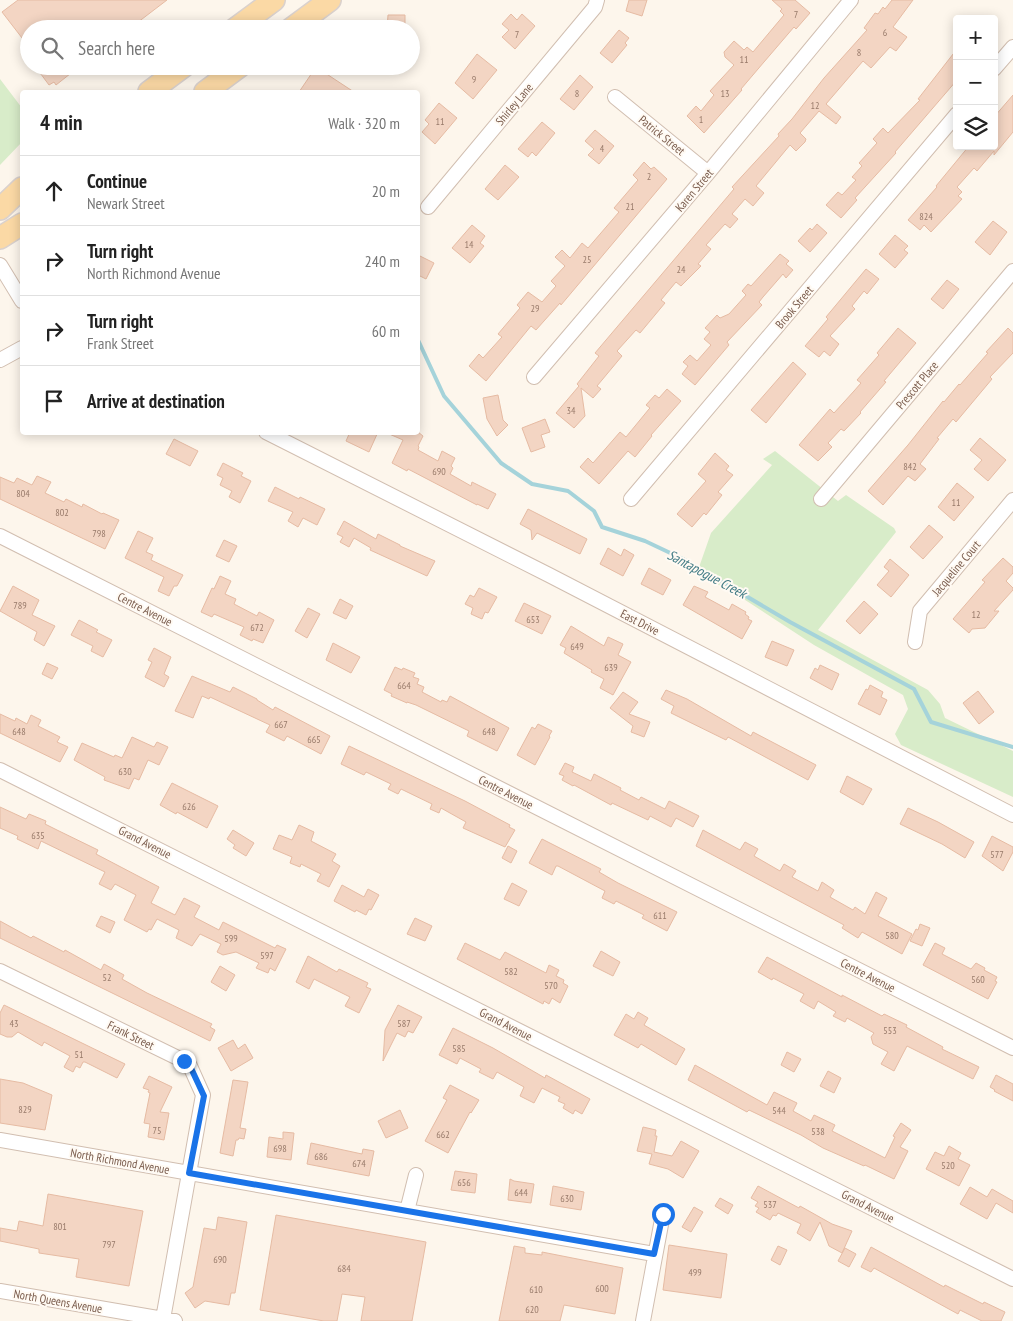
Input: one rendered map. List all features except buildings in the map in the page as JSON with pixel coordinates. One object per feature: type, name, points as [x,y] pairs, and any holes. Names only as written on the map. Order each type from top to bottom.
[{"type":"main road","points":[[247,20],[274,0]]},
{"type":"main road","points":[[303,20],[330,0]]},
{"type":"main road","points":[[152,90],[172,75]]},
{"type":"main road","points":[[208,90],[228,75]]},
{"type":"main road","points":[[0,200],[20,188]]},
{"type":"main road","points":[[0,209],[20,189]]},
{"type":"main road","points":[[0,238],[20,225]]},
{"type":"street","name":"Shirley Lane","points":[[428,207],[595,7],[596,0]]},
{"type":"street","name":"Karen Street","points":[[534,377],[708,173],[851,0]]},
{"type":"street","points":[[998,64],[1013,47]]},
{"type":"street","name":"Patrick Street","points":[[615,97],[708,173]]},
{"type":"street","name":"Brook Street","points":[[631,499],[953,119]]},
{"type":"street","points":[[0,265],[20,298]]},
{"type":"street","name":"Prescott Place","points":[[821,499],[1013,271]]},
{"type":"street","points":[[0,360],[20,349]]},
{"type":"street","name":"East Drive","points":[[272,435],[549,574],[1013,815]]},
{"type":"street","name":"Jacqueline Court","points":[[915,642],[920,610],[1013,500]]},
{"type":"street","name":"Centre Avenue","points":[[0,536],[1013,1048]]},
{"type":"street","name":"Grand Avenue","points":[[0,770],[1013,1279]]},
{"type":"street","name":"Frank Street","points":[[0,971],[184,1061],[190,1066],[204,1096],[189,1173],[169,1320]]},
{"type":"street","name":"North Richmond Avenue","points":[[0,1140],[654,1254]]},
{"type":"street","points":[[407,1211],[416,1175]]},
{"type":"street","points":[[643,1321],[663,1214]]},
{"type":"street","name":"North Queens Avenue","points":[[0,1291],[169,1320]]},
{"type":"green space","points":[[0,79],[20,105],[20,144],[0,165]]},
{"type":"green space","points":[[775,451],[838,501],[846,495],[894,528],[896,532],[818,630],[928,690],[940,704],[945,718],[1013,751],[1013,797],[901,745],[895,734],[908,709],[903,695],[814,645],[739,596],[697,573],[711,533],[772,465],[763,459]]},
{"type":"waterway","name":"Santapogue Creek","points":[[420,344],[444,396],[501,463],[532,484],[568,491],[594,511],[602,527],[645,541],[683,559],[790,622],[914,689],[931,722],[1013,747]]},
{"type":"route","points":[[184,1061],[190,1066],[204,1096],[189,1173],[654,1254],[663,1214]]}]
